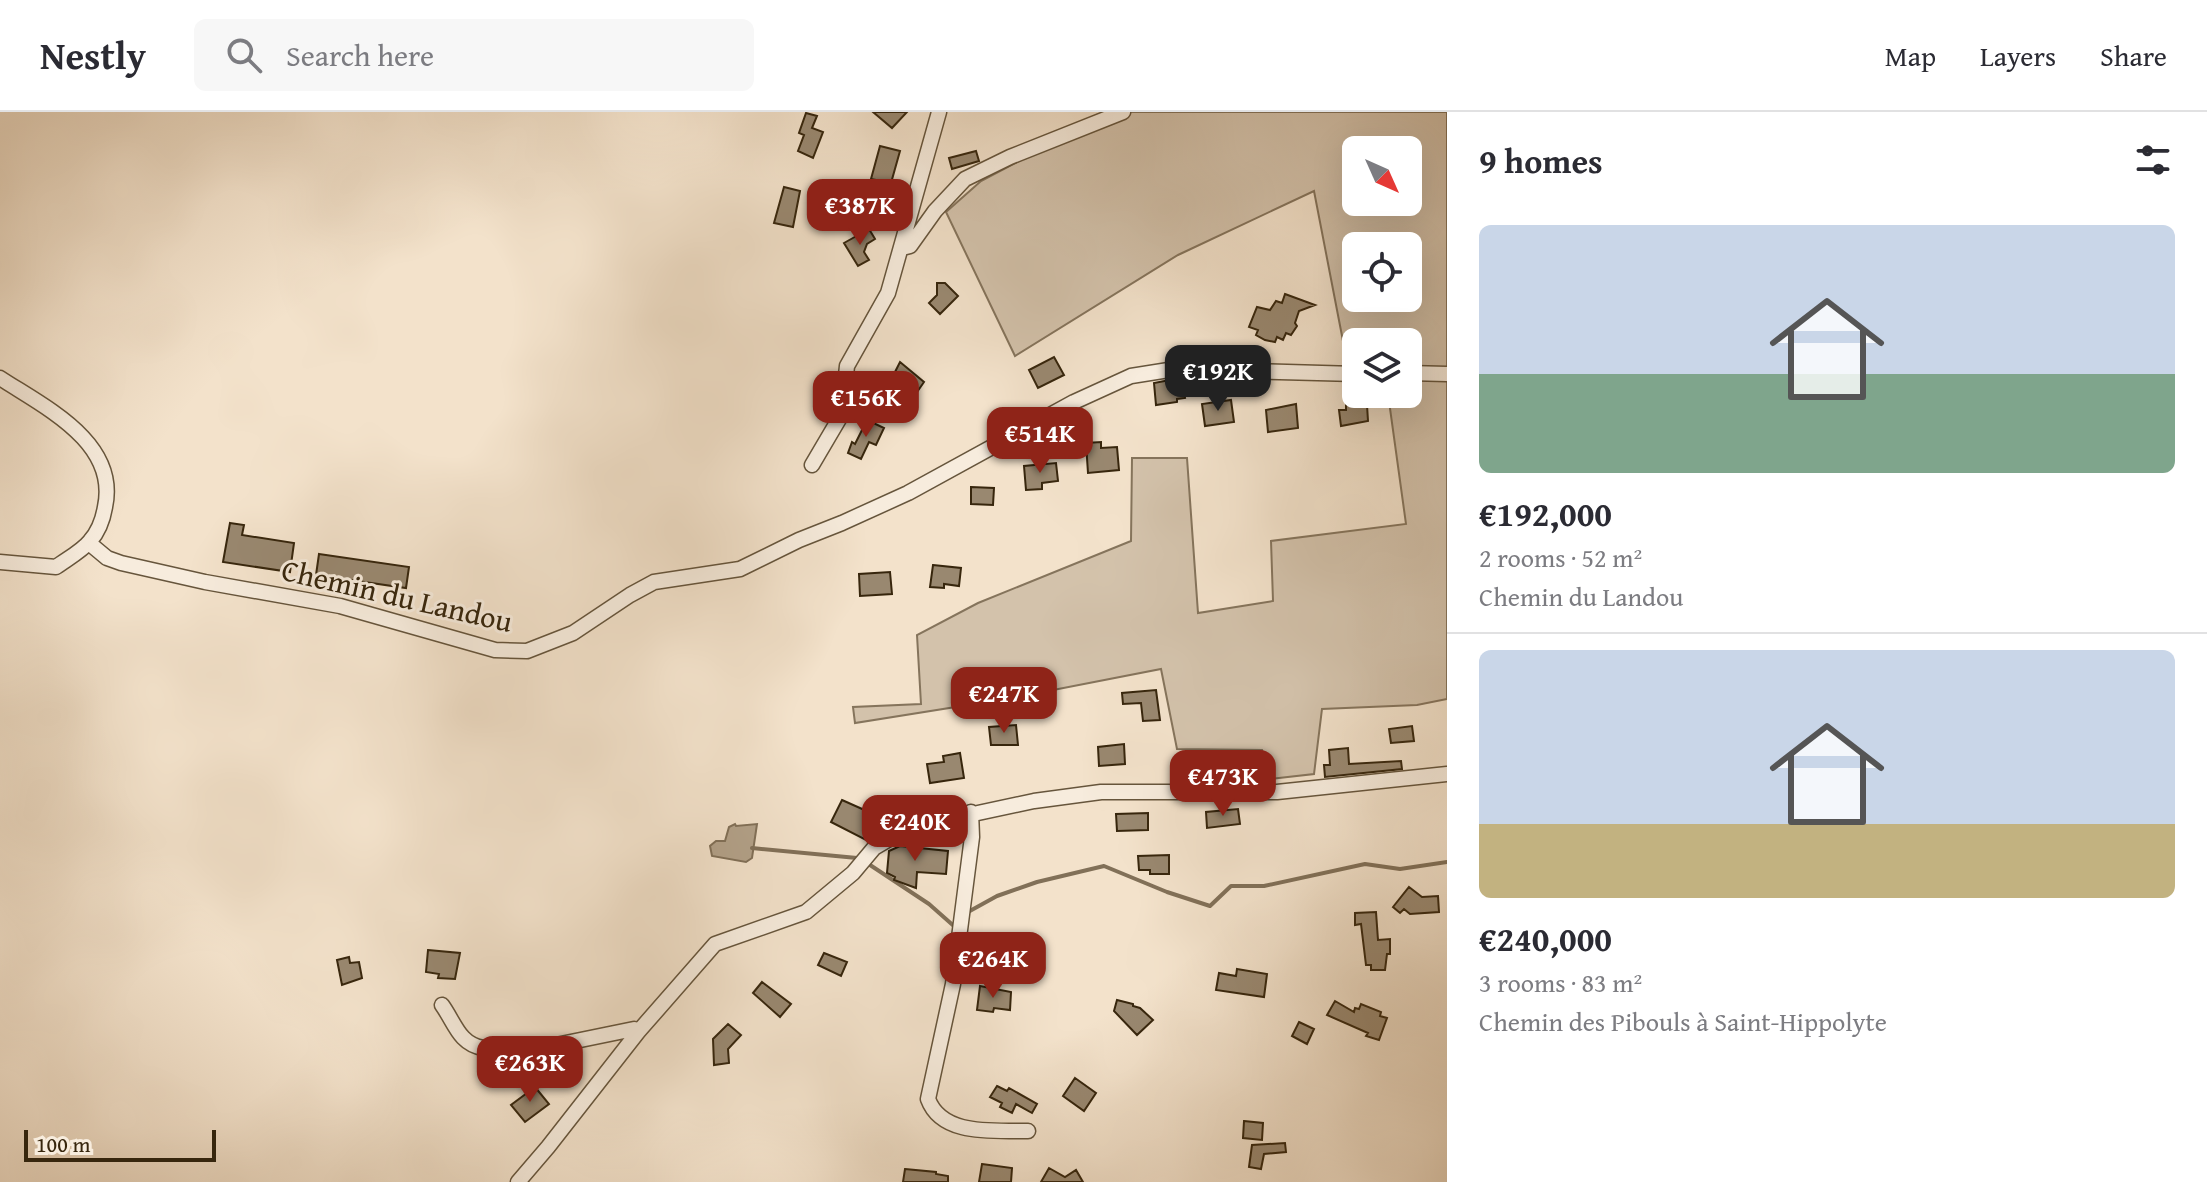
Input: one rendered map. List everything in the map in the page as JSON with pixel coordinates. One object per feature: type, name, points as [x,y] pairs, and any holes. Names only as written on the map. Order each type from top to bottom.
[{"type":"street","points":[[812,465],[839,420],[847,366],[882,307],[894,279],[939,112]]},
{"type":"street","points":[[902,248],[910,246],[935,211],[965,179],[1010,157],[1123,112]]},
{"type":"street","name":"Chemin du Landou","points":[[89,543],[107,558],[121,563],[205,582],[340,606],[495,650],[527,651],[573,633],[654,582],[740,569],[908,493],[1074,402],[1131,376],[1175,369],[1342,374]]},
{"type":"street","points":[[1422,373],[1447,374]]},
{"type":"street","points":[[0,378],[77,431],[98,458],[105,476],[106,501],[101,523],[89,543],[56,567],[0,562]]},
{"type":"street","points":[[518,1182],[638,1032],[715,944],[806,912],[853,873],[874,848],[908,828],[971,812],[1101,792],[1277,792],[1447,774]]},
{"type":"street","points":[[971,812],[972,837],[953,984],[946,1024],[928,1086],[928,1099],[938,1115],[952,1123],[983,1130],[1028,1131]]},
{"type":"street","points":[[442,1005],[463,1039],[483,1048],[556,1045],[634,1029],[638,1032]]},
{"type":"shaded area","points":[[1113,112],[1447,112],[1447,699],[1417,705],[1322,709],[1314,774],[1269,779],[1262,750],[1177,749],[1161,669],[1012,698],[855,723],[853,707],[921,704],[917,635],[978,603],[1131,541],[1132,458],[1187,458],[1198,613],[1273,601],[1271,541],[1406,524],[1390,408],[1422,408],[1422,328],[1342,328],[1342,336],[1314,191],[1178,255],[1015,356],[946,212],[981,181]]},
{"type":"shaded area","points":[[757,824],[752,858],[746,862],[712,856],[710,846],[716,841],[725,841],[729,827]]},
{"type":"building","points":[[873,112],[907,112],[892,128]]},
{"type":"building","points":[[806,113],[817,116],[812,128],[823,132],[813,158],[798,151],[804,135],[799,133]]},
{"type":"building","points":[[880,146],[900,151],[891,183],[871,179]]},
{"type":"building","points":[[976,151],[979,161],[952,169],[949,158]]},
{"type":"building","points":[[784,187],[800,191],[793,227],[774,223]]},
{"type":"building","points":[[869,229],[875,239],[867,244],[864,252],[869,260],[858,266],[844,243]]},
{"type":"building","points":[[937,283],[945,283],[958,296],[940,314],[929,303],[937,295]]},
{"type":"building","points":[[1285,294],[1315,305],[1299,311],[1297,326],[1291,335],[1286,333],[1283,340],[1277,337],[1275,342],[1256,335],[1258,330],[1249,327],[1257,307],[1270,310],[1276,301],[1282,303]]},
{"type":"building","points":[[1054,357],[1064,375],[1038,388],[1029,370]]},
{"type":"building","points":[[900,362],[924,382],[915,395],[891,380]]},
{"type":"building","points":[[1175,379],[1175,386],[1183,386],[1185,398],[1156,405],[1154,383]]},
{"type":"building","points":[[1231,400],[1234,422],[1205,426],[1202,404]]},
{"type":"building","points":[[1296,404],[1298,428],[1268,432],[1266,410]]},
{"type":"building","points":[[1367,408],[1368,421],[1341,426],[1339,410]]},
{"type":"building","points":[[867,420],[884,428],[876,445],[869,442],[861,459],[848,453]]},
{"type":"building","points":[[1101,442],[1101,448],[1117,447],[1119,470],[1088,473],[1086,443]]},
{"type":"building","points":[[1056,463],[1058,481],[1042,483],[1042,489],[1026,490],[1024,466]]},
{"type":"building","points":[[971,487],[994,488],[993,505],[971,504]]},
{"type":"building","points":[[230,523],[244,525],[242,535],[294,543],[290,572],[223,562]]},
{"type":"building","points":[[319,554],[409,567],[406,588],[316,575]]},
{"type":"building","points":[[933,565],[961,568],[959,586],[944,584],[944,588],[930,587]]},
{"type":"building","points":[[890,572],[892,594],[860,596],[859,574]]},
{"type":"building","points":[[1156,690],[1160,720],[1143,721],[1141,703],[1123,704],[1122,693]]},
{"type":"building","points":[[1016,725],[1018,745],[991,745],[989,727]]},
{"type":"building","points":[[1412,726],[1414,741],[1391,743],[1389,729]]},
{"type":"building","points":[[1124,744],[1125,764],[1099,766],[1098,747]]},
{"type":"building","points":[[1348,748],[1349,764],[1401,761],[1402,769],[1325,777],[1324,765],[1330,765],[1329,750]]},
{"type":"building","points":[[960,753],[964,778],[930,783],[927,764],[944,762],[943,756]]},
{"type":"building","points":[[842,800],[878,816],[866,840],[831,822]]},
{"type":"building","points":[[1238,809],[1240,824],[1207,828],[1206,812]]},
{"type":"building","points":[[1148,813],[1148,830],[1117,831],[1116,814]]},
{"type":"building","points":[[900,846],[948,851],[946,874],[917,872],[916,888],[894,880],[895,877],[887,873],[889,851]]},
{"type":"building","points":[[1169,855],[1169,874],[1150,874],[1150,870],[1139,870],[1138,856]]},
{"type":"building","points":[[1409,887],[1422,897],[1438,896],[1439,912],[1410,914],[1404,909],[1400,913],[1393,907]]},
{"type":"building","points":[[1376,912],[1378,940],[1390,939],[1385,970],[1371,970],[1371,965],[1366,965],[1361,924],[1355,925],[1355,913]]},
{"type":"building","points":[[428,950],[460,953],[455,979],[438,978],[439,974],[426,972]]},
{"type":"building","points":[[824,953],[847,962],[841,976],[818,965]]},
{"type":"building","points":[[349,957],[350,963],[359,962],[362,978],[342,985],[337,960]]},
{"type":"building","points":[[1237,969],[1267,974],[1264,997],[1216,990],[1219,973],[1236,976]]},
{"type":"building","points":[[762,982],[791,1004],[780,1017],[753,993]]},
{"type":"building","points":[[980,986],[1011,992],[1010,1010],[977,1010]]},
{"type":"building","points":[[1117,1000],[1133,1004],[1153,1020],[1137,1035],[1114,1011]]},
{"type":"building","points":[[1335,1001],[1354,1012],[1361,1004],[1381,1012],[1380,1016],[1387,1018],[1379,1040],[1327,1015]]},
{"type":"building","points":[[1299,1022],[1314,1029],[1307,1044],[1292,1036]]},
{"type":"building","points":[[728,1024],[741,1035],[728,1049],[729,1063],[714,1065],[713,1039]]},
{"type":"building","points":[[1075,1078],[1096,1093],[1084,1111],[1063,1096]]},
{"type":"building","points":[[997,1086],[1007,1091],[1009,1088],[1037,1104],[1032,1113],[1016,1104],[1012,1113],[1000,1107],[1002,1103],[990,1097]]},
{"type":"building","points":[[535,1087],[549,1104],[525,1122],[511,1105]]},
{"type":"building","points":[[1244,1121],[1263,1123],[1262,1140],[1243,1138]]},
{"type":"building","points":[[1285,1143],[1286,1152],[1264,1154],[1261,1169],[1249,1167],[1252,1145]]},
{"type":"building","points":[[982,1164],[1012,1168],[1011,1182],[979,1182]]},
{"type":"building","points":[[1049,1168],[1065,1177],[1076,1170],[1083,1182],[1041,1182]]},
{"type":"building","points":[[905,1169],[936,1172],[948,1176],[948,1182],[903,1182]]},
{"type":"waterway","points":[[752,848],[857,858]]},
{"type":"waterway","points":[[968,912],[997,896],[1037,882],[1104,866],[1210,906],[1231,886],[1264,886],[1365,864],[1400,869],[1447,862]]},
{"type":"waterway","points":[[867,863],[929,904],[955,927]]}]
